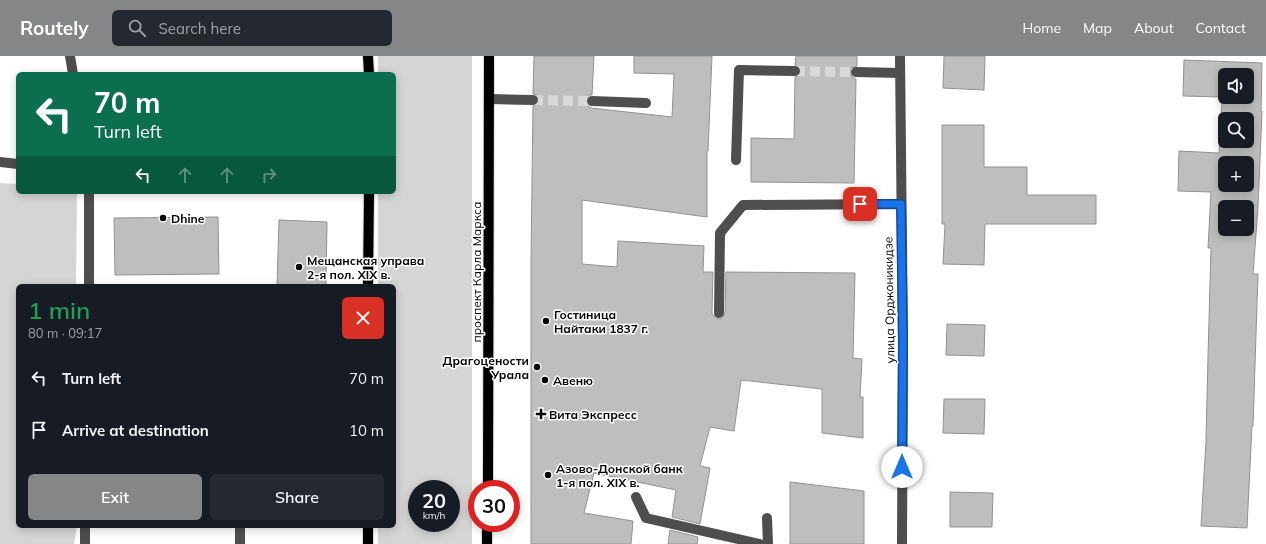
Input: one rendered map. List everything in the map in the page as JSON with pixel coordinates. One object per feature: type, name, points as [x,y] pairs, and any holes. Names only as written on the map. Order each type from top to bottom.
[{"type":"main road","points":[[368,56],[368,72]]},
{"type":"main road","name":"проспект Карла Маркса","points":[[488,480],[489,56]]},
{"type":"main road","points":[[368,284],[369,194]]},
{"type":"main road","points":[[368,528],[368,544]]},
{"type":"main road","points":[[487,532],[487,544]]},
{"type":"street","points":[[70,56],[73,72]]},
{"type":"street","name":"улица Орджоникидзе","points":[[900,56],[903,343],[902,544]]},
{"type":"street","points":[[736,160],[739,70],[795,71]]},
{"type":"street","points":[[856,72],[900,73]]},
{"type":"street","points":[[489,99],[533,100]]},
{"type":"street","points":[[592,102],[646,103]]},
{"type":"street","points":[[0,162],[16,164]]},
{"type":"street","points":[[89,284],[90,194]]},
{"type":"street","points":[[719,313],[720,233],[743,205],[901,204]]},
{"type":"street","points":[[636,497],[646,518],[760,544]]},
{"type":"street","points":[[768,518],[768,544]]},
{"type":"street","points":[[85,528],[85,544]]},
{"type":"street","points":[[240,528],[240,544]]},
{"type":"shaded area","points":[[378,56],[472,56],[472,480],[468,480],[468,532],[472,532],[472,544],[378,544],[378,528],[396,528],[396,284],[378,284],[378,194],[396,194],[396,72],[378,72]]},
{"type":"shaded area","points":[[0,183],[16,184],[16,194],[77,194],[76,284],[16,284],[16,528],[77,528],[74,544],[0,544]]},
{"type":"building","points":[[534,56],[594,56],[592,95],[589,95],[586,100],[588,106],[591,108],[672,117],[674,74],[634,73],[634,56],[712,56],[707,151],[707,217],[582,200],[582,264],[617,267],[618,241],[704,246],[703,272],[713,272],[712,313],[719,319],[722,318],[725,313],[726,272],[855,273],[853,358],[862,359],[860,397],[863,397],[863,438],[822,433],[822,389],[741,380],[734,431],[710,427],[700,466],[710,468],[700,524],[672,517],[676,490],[594,473],[584,513],[633,521],[631,544],[531,544],[531,261],[533,106],[538,104],[539,100],[537,95],[533,94]]},
{"type":"building","points":[[796,56],[857,56],[857,66],[851,68],[850,72],[852,77],[856,79],[854,183],[751,182],[751,138],[794,139],[795,77],[801,72],[800,68],[795,65]]},
{"type":"building","points":[[944,56],[985,56],[984,90],[943,88]]},
{"type":"building","points":[[1184,60],[1262,63],[1262,111],[1258,207],[1253,274],[1258,274],[1253,426],[1247,528],[1201,526],[1206,441],[1211,248],[1208,248],[1211,192],[1178,191],[1179,151],[1219,153],[1219,148],[1254,148],[1254,112],[1221,112],[1222,104],[1254,104],[1254,68],[1218,68],[1218,97],[1183,96]]},
{"type":"building","points":[[942,125],[984,125],[984,167],[1027,167],[1027,195],[1096,195],[1096,224],[985,224],[984,265],[943,264],[945,224],[942,224]]},
{"type":"building","points":[[218,217],[219,274],[115,275],[114,218]]},
{"type":"building","points":[[279,220],[327,222],[326,284],[277,284]]},
{"type":"building","points":[[947,324],[985,325],[984,356],[946,355]]},
{"type":"building","points":[[944,399],[985,399],[984,434],[943,433]]},
{"type":"building","points":[[790,482],[864,491],[864,544],[790,544]]},
{"type":"building","points":[[950,492],[993,493],[992,527],[950,527]]},
{"type":"building","points":[[670,530],[698,537],[697,544],[668,544]]},
{"type":"tunnel","points":[[795,71],[856,72]]},
{"type":"tunnel","points":[[533,100],[592,101]]},
{"type":"place","name":"Dhine","points":[[163,218]]},
{"type":"place","name":"Мещанская управа 2-я пол. XIX в.","points":[[299,267]]},
{"type":"place","name":"Гостиница Найтаки 1837 г.","points":[[546,321]]},
{"type":"place","name":"Драгоцености Урала","points":[[537,367]]},
{"type":"place","name":"Авеню","points":[[545,380]]},
{"type":"place","name":"Вита Экспресс","points":[[541,414]]},
{"type":"place","name":"Азово-Донской банк 1-я пол. XIX в.","points":[[548,475]]},
{"type":"route","points":[[860,204],[901,204],[903,343],[902,467]]}]
